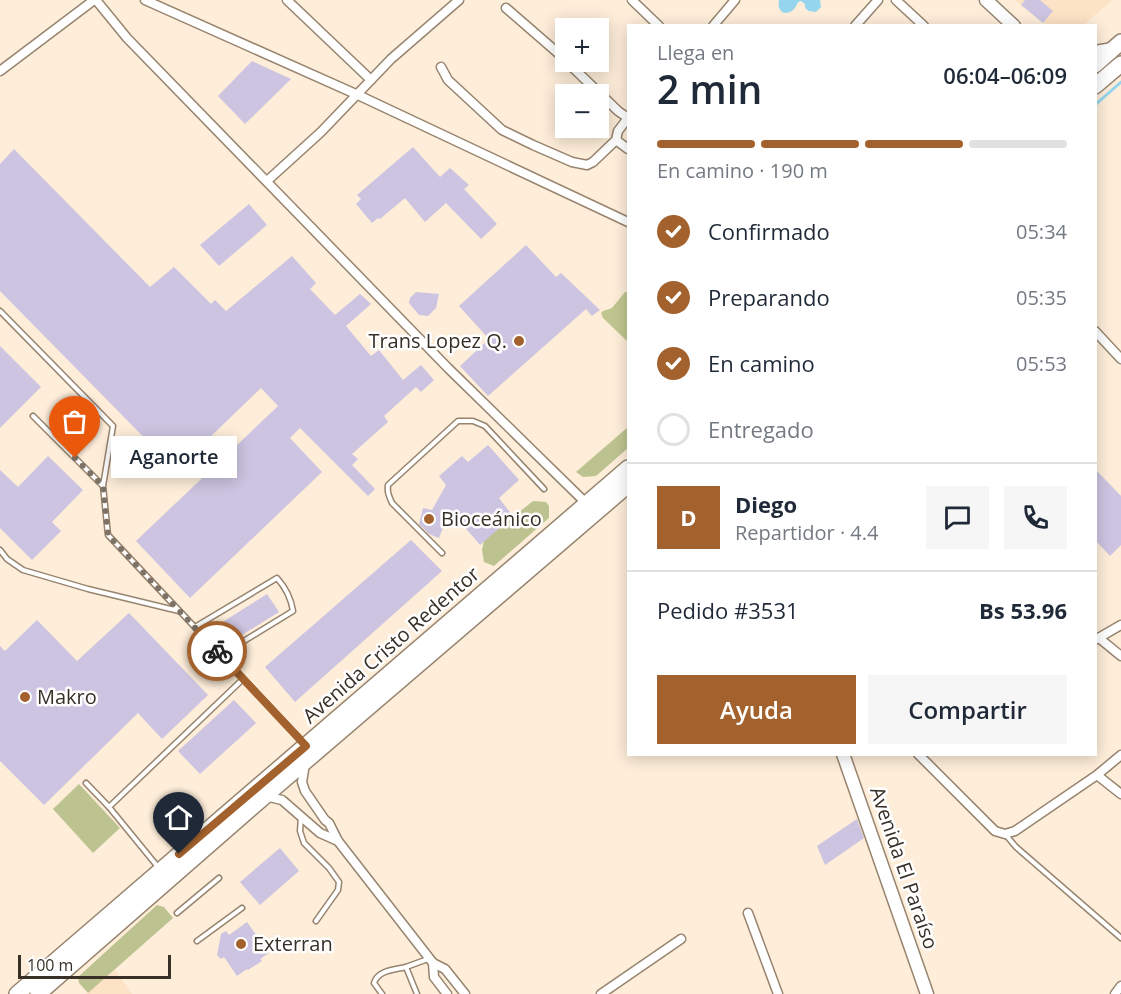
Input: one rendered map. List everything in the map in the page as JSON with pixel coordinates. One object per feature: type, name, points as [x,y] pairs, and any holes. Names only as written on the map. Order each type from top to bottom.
[{"type":"highway","points":[[1097,63],[1117,45]]},
{"type":"highway","points":[[1097,84],[1121,64]]},
{"type":"highway","name":"Avenida Cristo Redentor","points":[[17,994],[627,469]]},
{"type":"highway","name":"Avenida Cristo Redentor","points":[[38,994],[627,486]]},
{"type":"street","points":[[0,70],[95,0],[128,38],[448,368],[587,504]]},
{"type":"street","points":[[145,0],[358,95],[627,222]]},
{"type":"street","points":[[287,0],[371,80]]},
{"type":"street","points":[[267,181],[321,132],[391,58],[459,0]]},
{"type":"street","points":[[632,0],[657,24]]},
{"type":"street","points":[[715,24],[735,0]]},
{"type":"street","points":[[857,24],[878,0]]},
{"type":"street","points":[[896,0],[922,24]]},
{"type":"street","points":[[986,0],[1012,24]]},
{"type":"street","points":[[506,8],[555,51]]},
{"type":"street","points":[[1097,51],[1117,45]]},
{"type":"street","points":[[441,67],[447,80],[502,130],[572,162],[587,165],[593,162],[616,140],[618,131],[627,119]]},
{"type":"street","points":[[577,72],[627,117]]},
{"type":"street","points":[[616,140],[627,148]]},
{"type":"street","points":[[1097,333],[1121,358]]},
{"type":"street","points":[[1121,625],[1097,639],[1121,656]]},
{"type":"street","points":[[920,756],[995,831],[1005,834],[1016,831],[1097,775],[1121,755]]},
{"type":"street","name":"Avenida El Paraíso","points":[[844,756],[927,994]]},
{"type":"street","points":[[305,764],[302,782],[304,791],[329,824],[338,841],[431,961],[445,969],[465,994]]},
{"type":"street","points":[[1097,775],[1121,794]]},
{"type":"street","points":[[265,796],[282,800],[320,833],[338,841]]},
{"type":"street","points":[[748,913],[778,994]]},
{"type":"street","points":[[601,994],[681,939]]},
{"type":"street","points":[[431,961],[434,977],[447,994]]},
{"type":"street","points":[[1115,994],[1121,986]]},
{"type":"lane","points":[[0,311],[113,426],[103,486],[108,535],[306,746]]},
{"type":"lane","points":[[33,416],[103,486]]},
{"type":"lane","points":[[442,553],[392,503],[387,490],[388,485],[458,422],[473,420],[485,426],[544,489]]},
{"type":"lane","points":[[0,550],[7,559],[23,570],[180,611]]},
{"type":"lane","points":[[195,627],[277,578],[284,585],[292,602],[293,611],[221,655]]},
{"type":"lane","points":[[109,807],[243,680]]},
{"type":"lane","points":[[86,783],[109,807],[160,870]]},
{"type":"lane","points":[[301,816],[300,831],[304,843],[329,868],[339,882],[338,890],[316,921]]},
{"type":"lane","points":[[1005,834],[1016,847],[1121,938]]},
{"type":"lane","points":[[177,913],[219,878]]},
{"type":"lane","points":[[197,941],[242,908]]},
{"type":"lane","points":[[382,994],[374,983],[380,973],[431,961]]},
{"type":"lane","points":[[406,967],[417,994]]},
{"type":"shaded area","points":[[1015,0],[1113,0],[1084,24],[1043,23]]},
{"type":"shaded area","points":[[115,970],[132,994],[86,994]]},
{"type":"green space","points":[[627,292],[627,341],[603,318],[601,313],[612,308]]},
{"type":"green space","points":[[627,428],[627,449],[596,476],[583,477],[576,472]]},
{"type":"green space","points":[[533,501],[546,502],[549,506],[549,518],[494,566],[484,562],[482,550],[484,540]]},
{"type":"green space","points":[[79,784],[120,828],[93,853],[53,809]]},
{"type":"green space","points":[[157,905],[164,907],[173,918],[88,993],[79,983],[78,977]]},
{"type":"water","points":[[779,0],[820,0],[821,7],[816,12],[809,11],[801,1],[786,13],[780,10]]},
{"type":"building","points":[[1025,0],[1040,0],[1053,11],[1043,23],[1021,5]]},
{"type":"building","points":[[252,61],[291,79],[245,124],[218,96]]},
{"type":"building","points":[[413,147],[440,177],[450,168],[469,185],[464,189],[497,224],[481,239],[446,203],[425,222],[405,198],[372,223],[356,204],[361,199],[357,195]]},
{"type":"building","points":[[14,149],[150,287],[174,267],[211,304],[215,300],[226,311],[292,256],[316,283],[310,289],[335,315],[360,294],[371,304],[346,326],[371,356],[379,350],[403,380],[421,365],[434,380],[421,392],[416,387],[384,416],[388,422],[352,454],[358,459],[352,465],[375,489],[368,496],[300,428],[290,438],[322,472],[190,598],[136,541],[278,406],[261,388],[176,470],[0,291],[0,164]]},
{"type":"building","points":[[249,204],[267,225],[219,266],[200,245]]},
{"type":"building","points":[[526,245],[556,277],[561,273],[600,310],[592,316],[586,309],[488,396],[460,366],[489,339],[459,306]]},
{"type":"building","points":[[416,292],[439,294],[436,308],[428,316],[419,315],[409,303],[410,298]]},
{"type":"building","points":[[0,346],[41,387],[0,428]]},
{"type":"building","points":[[488,445],[519,480],[499,498],[513,516],[480,545],[450,510],[439,538],[429,534],[419,524],[423,508],[432,510],[446,485],[439,476],[462,456],[468,462]]},
{"type":"building","points":[[48,456],[83,490],[52,522],[61,531],[32,560],[0,528],[0,470],[18,487]]},
{"type":"building","points":[[1097,471],[1121,496],[1121,545],[1110,556],[1097,542]]},
{"type":"building","points":[[411,540],[442,571],[295,702],[265,667]]},
{"type":"building","points":[[267,594],[279,612],[232,641],[221,623]]},
{"type":"building","points":[[129,613],[208,695],[162,739],[138,713],[44,805],[0,761],[0,646],[5,651],[37,620],[77,661]]},
{"type":"building","points":[[234,700],[256,723],[200,774],[178,751]]},
{"type":"building","points":[[857,819],[864,838],[825,865],[817,846]]},
{"type":"building","points":[[280,848],[299,871],[260,905],[240,882]]},
{"type":"building","name":"Exterran","points":[[247,922],[269,953],[260,959],[262,961],[237,976],[224,957],[221,959],[217,955],[221,934],[226,931],[229,935]]},
{"type":"waterway","points":[[1097,103],[1121,82]]},
{"type":"way so far","points":[[75,458],[103,486],[108,535],[217,651]]},
{"type":"place","name":"Trans Lopez Q.","points":[[519,341]]},
{"type":"place","name":"Aganorte","points":[[75,458]]},
{"type":"place","name":"Bioceánico","points":[[429,519]]},
{"type":"place","name":"Makro","points":[[25,697]]},
{"type":"place","name":"Exterran","points":[[241,944]]},
{"type":"route","points":[[179,854],[306,746],[217,651]]}]
